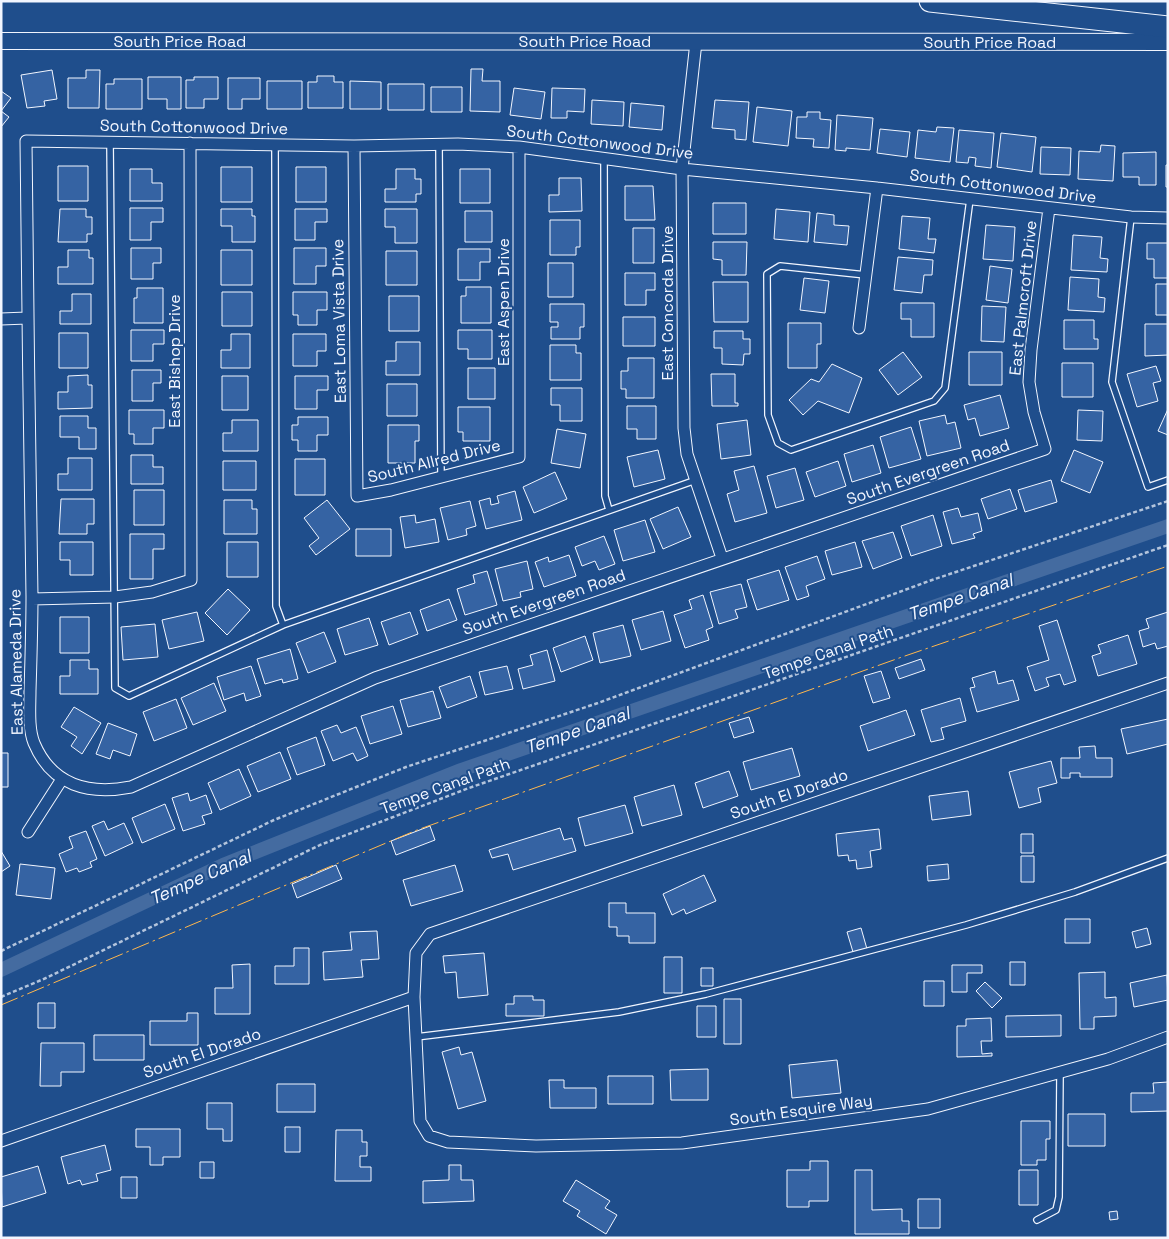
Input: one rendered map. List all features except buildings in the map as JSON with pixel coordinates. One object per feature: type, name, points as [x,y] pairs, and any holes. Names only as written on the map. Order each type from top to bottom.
[{"type":"highway","points":[[930,1],[1168,27]]},
{"type":"main road","name":"South Price Road","points":[[1,41],[1168,42]]},
{"type":"street","name":"East Concorda Drive","points":[[696,42],[682,169],[684,428],[687,454],[697,479],[722,558]]},
{"type":"street","name":"South Cottonwood Drive","points":[[26,141],[354,146],[439,144],[520,147],[682,169],[877,188],[1131,217],[1168,218]]},
{"type":"street","name":"East Alameda Drive","points":[[26,141],[32,598],[30,715],[33,742],[46,765],[62,779]]},
{"type":"street","name":"East Bishop Drive","points":[[115,597],[152,592],[191,580],[190,142]]},
{"type":"street","name":"East Loma Vista Drive","points":[[354,146],[357,496]]},
{"type":"street","name":"East Aspen Drive","points":[[520,147],[520,457]]},
{"type":"street","points":[[859,328],[877,188]]},
{"type":"street","name":"East Palmcroft Drive","points":[[1044,449],[1034,412],[1029,382],[1031,350],[1049,208]]},
{"type":"street","points":[[1,319],[27,318]]},
{"type":"street","name":"South Evergreen Road","points":[[62,779],[84,788],[108,791],[131,787],[376,678],[1044,449]]},
{"type":"street","name":"South Allred Drive","points":[[357,496],[392,490],[520,457]]},
{"type":"street","points":[[32,598],[115,597]]},
{"type":"street","name":"South El Dorado","points":[[1,1141],[414,997],[416,953],[430,934],[1168,683]]},
{"type":"street","points":[[28,832],[62,779]]},
{"type":"street","points":[[414,997],[414,1038]]},
{"type":"street","name":"South Esquire Way","points":[[414,1038],[420,1121],[429,1136],[448,1142],[536,1146],[682,1143],[928,1108],[1108,1059],[1168,1037]]},
{"type":"lane","points":[[110,142],[115,688],[129,696],[283,625],[697,479]]},
{"type":"lane","points":[[275,144],[276,606],[283,625]]},
{"type":"lane","points":[[439,144],[440,478]]},
{"type":"lane","points":[[604,159],[605,496],[609,510]]},
{"type":"lane","points":[[866,275],[780,266],[766,274],[768,415],[778,443],[791,450],[934,401],[945,388],[970,198]]},
{"type":"lane","points":[[1131,217],[1112,382],[1148,487],[1168,480]]},
{"type":"lane","points":[[414,1038],[619,1012],[706,994],[966,925],[1075,892],[1168,858]]},
{"type":"lane","points":[[1036,1220],[1056,1210],[1059,1197],[1060,1073]]},
{"type":"path","name":"Tempe Canal Path","points":[[1,951],[274,820],[406,767],[598,703],[929,582],[1168,501]]},
{"type":"path","name":"Tempe Canal Path","points":[[1,997],[46,978],[329,842],[469,788],[1168,546]]},
{"type":"waterway","name":"Tempe Canal","points":[[1,970],[223,865],[461,770],[1168,526]]},
{"type":"power","points":[[1,1005],[417,830],[902,657],[1168,566]]}]
